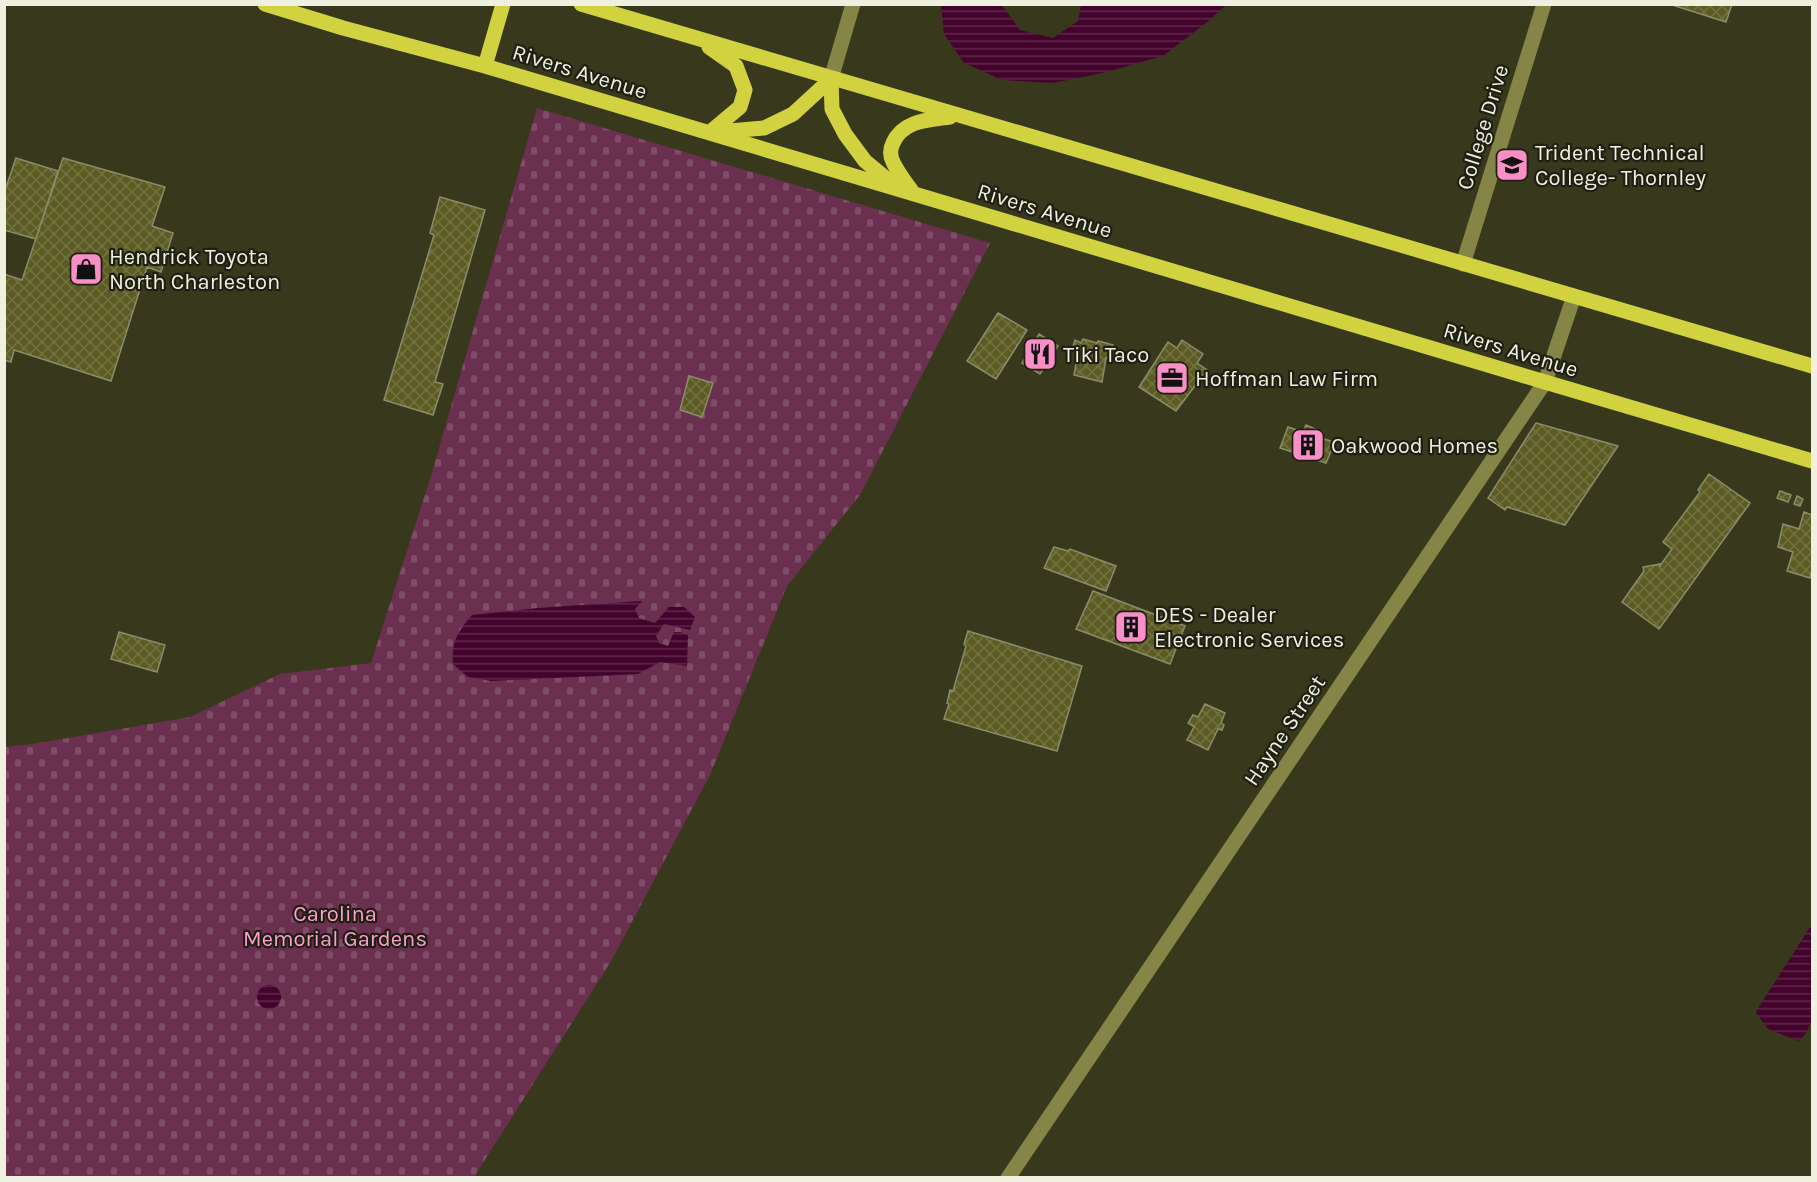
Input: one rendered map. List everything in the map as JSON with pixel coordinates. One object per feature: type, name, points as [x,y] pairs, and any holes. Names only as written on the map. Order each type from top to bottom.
[{"type":"main road","name":"Rivers Avenue","points":[[265,4],[343,28],[485,66],[1812,460]]},
{"type":"main road","points":[[485,66],[503,4]]},
{"type":"main road","points":[[581,4],[1812,366]]},
{"type":"main road","points":[[700,40],[736,66],[745,90],[740,107],[709,133]]},
{"type":"main road","points":[[709,133],[764,129],[793,114],[831,79]]},
{"type":"main road","points":[[831,79],[832,109],[845,134],[865,161],[908,192]]},
{"type":"main road","points":[[908,192],[893,162],[891,152],[894,141],[901,130],[912,123],[956,116]]},
{"type":"street","points":[[831,79],[853,4]]},
{"type":"street","name":"College Drive","points":[[1463,264],[1544,4]]},
{"type":"street","name":"Hayne Street","points":[[1008,1178],[1545,382],[1574,296]]},
{"type":"green space","name":"Carolina Memorial Gardens","points":[[537,108],[990,243],[860,495],[787,586],[710,775],[610,963],[474,1177],[5,1178],[5,747],[190,717],[280,674],[371,663],[431,476]]},
{"type":"shaded area","points":[[941,5],[1002,5],[1020,30],[1053,38],[1078,21],[1081,5],[1226,5],[1163,56],[1107,72],[1053,83],[1002,80],[964,63],[944,34]]},
{"type":"shaded area","points":[[642,601],[635,609],[639,618],[655,623],[669,607],[684,607],[695,617],[690,630],[664,624],[656,636],[659,643],[668,646],[674,632],[688,635],[687,666],[660,662],[638,674],[491,681],[468,677],[453,664],[456,637],[472,615]]},
{"type":"shaded area","points":[[1812,924],[1812,1020],[1805,1035],[1798,1041],[1768,1029],[1756,1013]]},
{"type":"shaded area","points":[[269,985],[278,988],[281,997],[278,1006],[269,1009],[260,1006],[257,997],[260,988]]},
{"type":"building","points":[[1669,4],[1732,4],[1726,22]]},
{"type":"building","points":[[16,158],[58,171],[36,239],[4,230],[4,193]]},
{"type":"building","name":"Hendrick Toyota North Charleston","points":[[63,158],[165,187],[152,226],[173,233],[161,272],[147,267],[111,381],[14,350],[11,362],[4,360],[4,274],[22,280]]},
{"type":"building","points":[[440,197],[485,210],[435,382],[443,384],[433,415],[384,400],[434,235],[430,233]]},
{"type":"building","points":[[998,313],[1027,330],[996,379],[967,361]]},
{"type":"building","name":"Tiki Taco","points":[[1039,334],[1058,346],[1040,374],[1022,363]]},
{"type":"building","points":[[1083,339],[1113,345],[1111,351],[1118,353],[1116,360],[1106,358],[1102,382],[1074,375],[1078,352],[1072,350],[1075,340],[1081,343]]},
{"type":"building","name":"Hoffman Law Firm","points":[[1182,340],[1203,354],[1197,363],[1207,370],[1176,411],[1139,387],[1168,342],[1177,348]]},
{"type":"building","points":[[689,376],[713,383],[702,417],[680,410]]},
{"type":"building","points":[[1536,423],[1618,446],[1565,525],[1507,507],[1505,510],[1488,498]]},
{"type":"building","name":"Oakwood Homes","points":[[1306,425],[1322,432],[1320,438],[1335,442],[1326,463],[1280,448],[1288,427],[1303,432]]},
{"type":"building","points":[[1709,474],[1750,503],[1659,629],[1622,602],[1644,571],[1643,567],[1660,564],[1660,566],[1672,549],[1663,542],[1700,492],[1698,490]]},
{"type":"building","points":[[1780,491],[1791,495],[1788,502],[1777,498]]},
{"type":"building","points":[[1797,496],[1803,499],[1800,506],[1794,504]]},
{"type":"building","points":[[1804,512],[1812,515],[1810,578],[1787,571],[1793,552],[1778,547],[1783,524],[1799,529]]},
{"type":"building","points":[[1054,547],[1068,551],[1070,549],[1116,566],[1106,591],[1044,568]]},
{"type":"building","name":"DES - Dealer Electronic Services","points":[[1093,591],[1185,626],[1170,664],[1076,629]]},
{"type":"building","points":[[968,631],[1082,666],[1057,751],[944,719],[949,704],[947,703],[950,690],[953,691],[966,646],[964,644]]},
{"type":"building","points":[[119,632],[165,645],[157,672],[111,659]]},
{"type":"building","points":[[1205,704],[1225,713],[1221,723],[1224,725],[1222,730],[1218,729],[1208,750],[1187,740],[1194,727],[1188,723],[1193,715],[1198,717]]},
{"type":"place","name":"Trident Technical College- Thornley","points":[[1512,165]]},
{"type":"place","name":"Hendrick Toyota North Charleston","points":[[86,269]]},
{"type":"place","name":"Tiki Taco","points":[[1040,354]]},
{"type":"place","name":"Hoffman Law Firm","points":[[1172,378]]},
{"type":"place","name":"Oakwood Homes","points":[[1308,445]]},
{"type":"place","name":"DES - Dealer Electronic Services","points":[[1131,627]]}]
